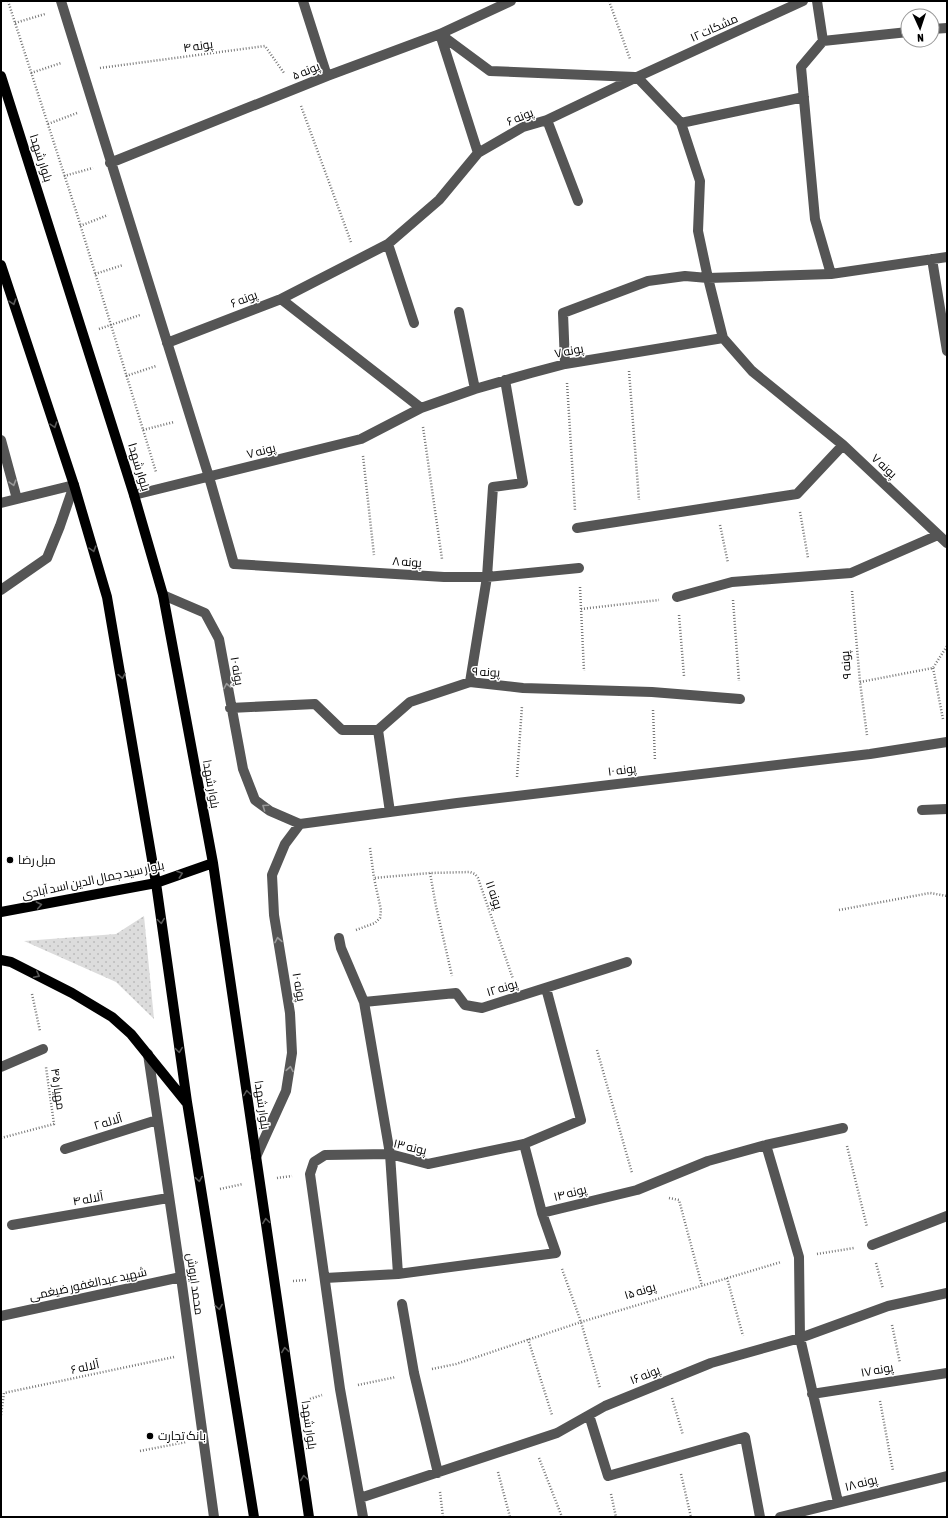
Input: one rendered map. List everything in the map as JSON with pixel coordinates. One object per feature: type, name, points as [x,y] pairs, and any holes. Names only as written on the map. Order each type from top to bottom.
[{"type":"main road","name":"بلوار شهدا","points":[[1,76],[134,495],[163,595],[212,863],[309,1517]]},
{"type":"main road","points":[[1,265],[74,485],[107,597],[156,883],[201,1193],[254,1517]]},
{"type":"main road","name":"بلوار سید جمال الدین اسد آبادی","points":[[1,912],[156,883],[212,863]]},
{"type":"main road","points":[[1,960],[11,962],[28,970],[112,1017],[148,1054],[187,1102]]},
{"type":"street","points":[[303,1],[327,76]]},
{"type":"street","name":"پونه ۵","points":[[110,162],[327,76],[440,34],[511,1]]},
{"type":"street","name":"مشکات ۱۲","points":[[636,77],[803,1]]},
{"type":"street","points":[[817,1],[823,41]]},
{"type":"street","points":[[62,5],[124,209],[209,477]]},
{"type":"street","points":[[831,274],[815,219],[801,67],[823,41],[900,33]]},
{"type":"street","points":[[440,34],[490,71],[636,77],[681,123],[700,181],[698,231],[723,338]]},
{"type":"street","points":[[440,34],[478,153]]},
{"type":"street","name":"پونه ۶","points":[[167,343],[280,299],[388,244],[439,200],[478,153],[523,127],[548,120],[636,77]]},
{"type":"street","points":[[681,123],[804,98]]},
{"type":"street","points":[[548,120],[578,201]]},
{"type":"street","points":[[388,244],[414,323]]},
{"type":"street","points":[[565,364],[563,313],[648,281],[685,276],[708,278],[784,277],[831,274],[947,257]]},
{"type":"street","points":[[932,259],[947,351]]},
{"type":"street","points":[[280,299],[421,408]]},
{"type":"street","points":[[459,312],[475,389]]},
{"type":"street","name":"پونه ۷","points":[[134,495],[360,439],[421,408],[475,389],[565,364],[723,338],[752,371],[843,445],[947,542]]},
{"type":"street","points":[[470,682],[488,577],[493,487],[523,483],[505,380]]},
{"type":"street","points":[[1,440],[17,499]]},
{"type":"street","points":[[577,528],[797,494],[843,445]]},
{"type":"street","name":"پونه ۸","points":[[209,477],[234,564],[444,577],[488,577],[579,568]]},
{"type":"street","points":[[1,503],[74,485]]},
{"type":"street","points":[[1,590],[47,558],[74,485]]},
{"type":"street","points":[[677,597],[732,582],[851,573],[938,535]]},
{"type":"street","name":"پونه ۱۰","points":[[163,595],[204,613],[219,639],[230,708],[243,769],[255,800],[270,811],[300,824],[516,796],[870,754],[947,742]]},
{"type":"street","name":"پونه ۹","points":[[378,730],[410,702],[470,682],[523,688],[652,692],[740,699]]},
{"type":"street","points":[[230,708],[315,704],[342,730],[378,730],[390,812]]},
{"type":"street","points":[[922,810],[947,809]]},
{"type":"street","name":"پونه ۱۰","points":[[256,1157],[286,1091],[292,1053],[290,1013],[274,915],[272,875],[285,844],[300,824]]},
{"type":"street","points":[[339,938],[341,948],[364,1002],[390,1154],[398,1274]]},
{"type":"street","name":"پونه ۱۲","points":[[456,993],[465,1005],[482,1008],[627,962]]},
{"type":"street","name":"پونه ۱۳","points":[[310,1174],[314,1162],[325,1155],[390,1154],[428,1164],[524,1144],[581,1120],[546,988]]},
{"type":"street","points":[[364,1002],[456,993]]},
{"type":"street","points":[[1,1067],[43,1049]]},
{"type":"street","name":"محمد ایروش","points":[[148,1054],[214,1517]]},
{"type":"street","name":"آلاله ۲","points":[[66,1149],[157,1120]]},
{"type":"street","name":"پونه ۱۴","points":[[556,1253],[542,1213],[637,1190],[708,1161],[766,1145],[843,1128]]},
{"type":"street","points":[[524,1144],[542,1213]]},
{"type":"street","points":[[766,1145],[799,1257],[800,1338],[838,1502]]},
{"type":"street","points":[[310,1174],[340,1389],[363,1517]]},
{"type":"street","name":"آلاله ۴","points":[[12,1225],[168,1198]]},
{"type":"street","points":[[872,1245],[947,1216]]},
{"type":"street","points":[[325,1278],[398,1274],[556,1253]]},
{"type":"street","name":"شهید عبدالغفور ضیغمی","points":[[1,1316],[181,1277]]},
{"type":"street","name":"پونه ۱۶","points":[[360,1498],[557,1433],[605,1406],[711,1363],[800,1338],[888,1306],[947,1293]]},
{"type":"street","points":[[402,1304],[414,1373],[438,1473]]},
{"type":"street","name":"پونه ۱۷","points":[[812,1394],[947,1372]]},
{"type":"street","points":[[588,1415],[608,1476],[745,1437],[760,1517]]},
{"type":"street","name":"پونه ۱۸","points":[[780,1517],[947,1476]]},
{"type":"path","points":[[8,1],[48,124],[161,488]]},
{"type":"path","points":[[609,1],[636,77]]},
{"type":"path","points":[[15,23],[62,5]]},
{"type":"path","name":"پونه ۴","points":[[82,71],[265,46],[295,89]]},
{"type":"path","points":[[31,73],[78,57]]},
{"type":"path","points":[[295,89],[357,259]]},
{"type":"path","points":[[48,124],[93,107]]},
{"type":"path","points":[[64,176],[110,162]]},
{"type":"path","points":[[80,226],[124,209]]},
{"type":"path","points":[[95,274],[140,260]]},
{"type":"path","points":[[83,333],[111,326],[156,310]]},
{"type":"path","points":[[627,354],[640,518]]},
{"type":"path","points":[[126,376],[172,361]]},
{"type":"path","points":[[421,408],[444,577]]},
{"type":"path","points":[[143,430],[190,417]]},
{"type":"path","points":[[360,439],[376,573]]},
{"type":"path","points":[[797,494],[810,576]]},
{"type":"path","name":"پونه ۹","points":[[851,573],[860,682],[870,754]]},
{"type":"path","points":[[581,609],[677,597],[686,695]]},
{"type":"path","points":[[943,719],[933,668],[947,646]]},
{"type":"path","points":[[860,682],[933,668]]},
{"type":"path","points":[[516,796],[523,688]]},
{"type":"path","points":[[652,692],[656,779]]},
{"type":"path","points":[[339,938],[375,922],[380,918],[381,910],[374,878],[370,848]]},
{"type":"path","name":"پونه ۱۱","points":[[374,878],[430,873],[470,872],[478,878],[519,996]]},
{"type":"path","points":[[430,873],[456,993]]},
{"type":"path","points":[[839,910],[930,893],[947,896]]},
{"type":"path","points":[[28,970],[43,1049]]},
{"type":"path","name":"مهیار ۴۵","points":[[1,1138],[54,1124],[43,1049]]},
{"type":"path","points":[[201,1193],[260,1181],[310,1174]]},
{"type":"path","name":"پونه ۱۵","points":[[293,1404],[340,1389],[456,1364],[580,1322],[799,1257],[872,1245]]},
{"type":"path","points":[[556,1253],[580,1322],[605,1406]]},
{"type":"path","points":[[275,1283],[325,1278]]},
{"type":"path","points":[[727,1278],[747,1353]]},
{"type":"path","points":[[528,1339],[557,1433]]},
{"type":"path","name":"آلاله ۶","points":[[1,1415],[4,1393],[191,1354]]},
{"type":"path","points":[[666,1380],[688,1453]]},
{"type":"path","points":[[877,1383],[896,1488]]},
{"type":"path","points":[[533,1440],[562,1517]]},
{"type":"path","points":[[493,1454],[510,1517]]},
{"type":"path","points":[[677,1456],[691,1517]]},
{"type":"path","points":[[438,1473],[443,1517]]},
{"type":"path","points":[[608,1476],[616,1517]]},
{"type":"shaded area","points":[[144,916],[154,1019],[116,982],[24,941],[116,934]]},
{"type":"place","name":"مبل رضا","points":[[10,860]]},
{"type":"place","name":"بانک تجارت","points":[[150,1436]]}]
